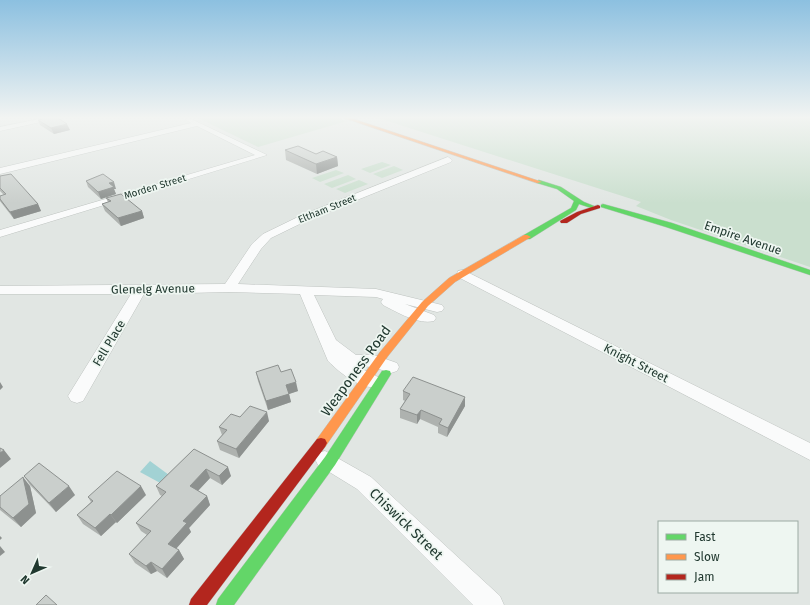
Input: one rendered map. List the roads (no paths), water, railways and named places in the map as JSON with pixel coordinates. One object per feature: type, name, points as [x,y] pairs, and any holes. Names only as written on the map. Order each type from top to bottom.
[{"type":"main road","name":"Empire Avenue","points":[[429,146],[523,178],[580,195]]},
{"type":"main road","name":"Empire Avenue","points":[[440,146],[498,166],[551,180],[580,195],[586,205],[609,205],[611,202],[610,199],[669,225]]},
{"type":"main road","name":"Weaponess Road","points":[[224,605],[373,381],[431,310],[467,276],[574,209],[580,195]]},
{"type":"main road","name":"Empire Avenue","points":[[600,206],[669,225],[810,273]]},
{"type":"main road","name":"Weaponess Road","points":[[431,310],[442,288],[467,276],[572,217],[600,206]]},
{"type":"main road","name":"Weaponess Road","points":[[197,605],[321,458],[373,381],[388,363]]},
{"type":"street","points":[[0,171],[104,146]]},
{"type":"street","name":"Morden Street","points":[[0,234],[263,155],[245,146]]},
{"type":"street","name":"Eltham Street","points":[[229,288],[256,247],[267,236],[306,217],[448,160]]},
{"type":"street","name":"Knight Street","points":[[467,276],[810,452]]},
{"type":"street","name":"Glenelg Avenue","points":[[0,290],[140,290],[229,288],[357,293],[394,304],[431,310]]},
{"type":"street","name":"Fell Place","points":[[77,396],[140,290]]},
{"type":"street","points":[[305,291],[328,339],[334,357],[341,364],[373,381]]},
{"type":"street","points":[[328,339],[351,359],[388,363]]},
{"type":"street","name":"Chiswick Street","points":[[321,458],[364,483],[491,605]]},
{"type":"water","points":[[150,461],[169,475],[162,484],[140,472]]}]
